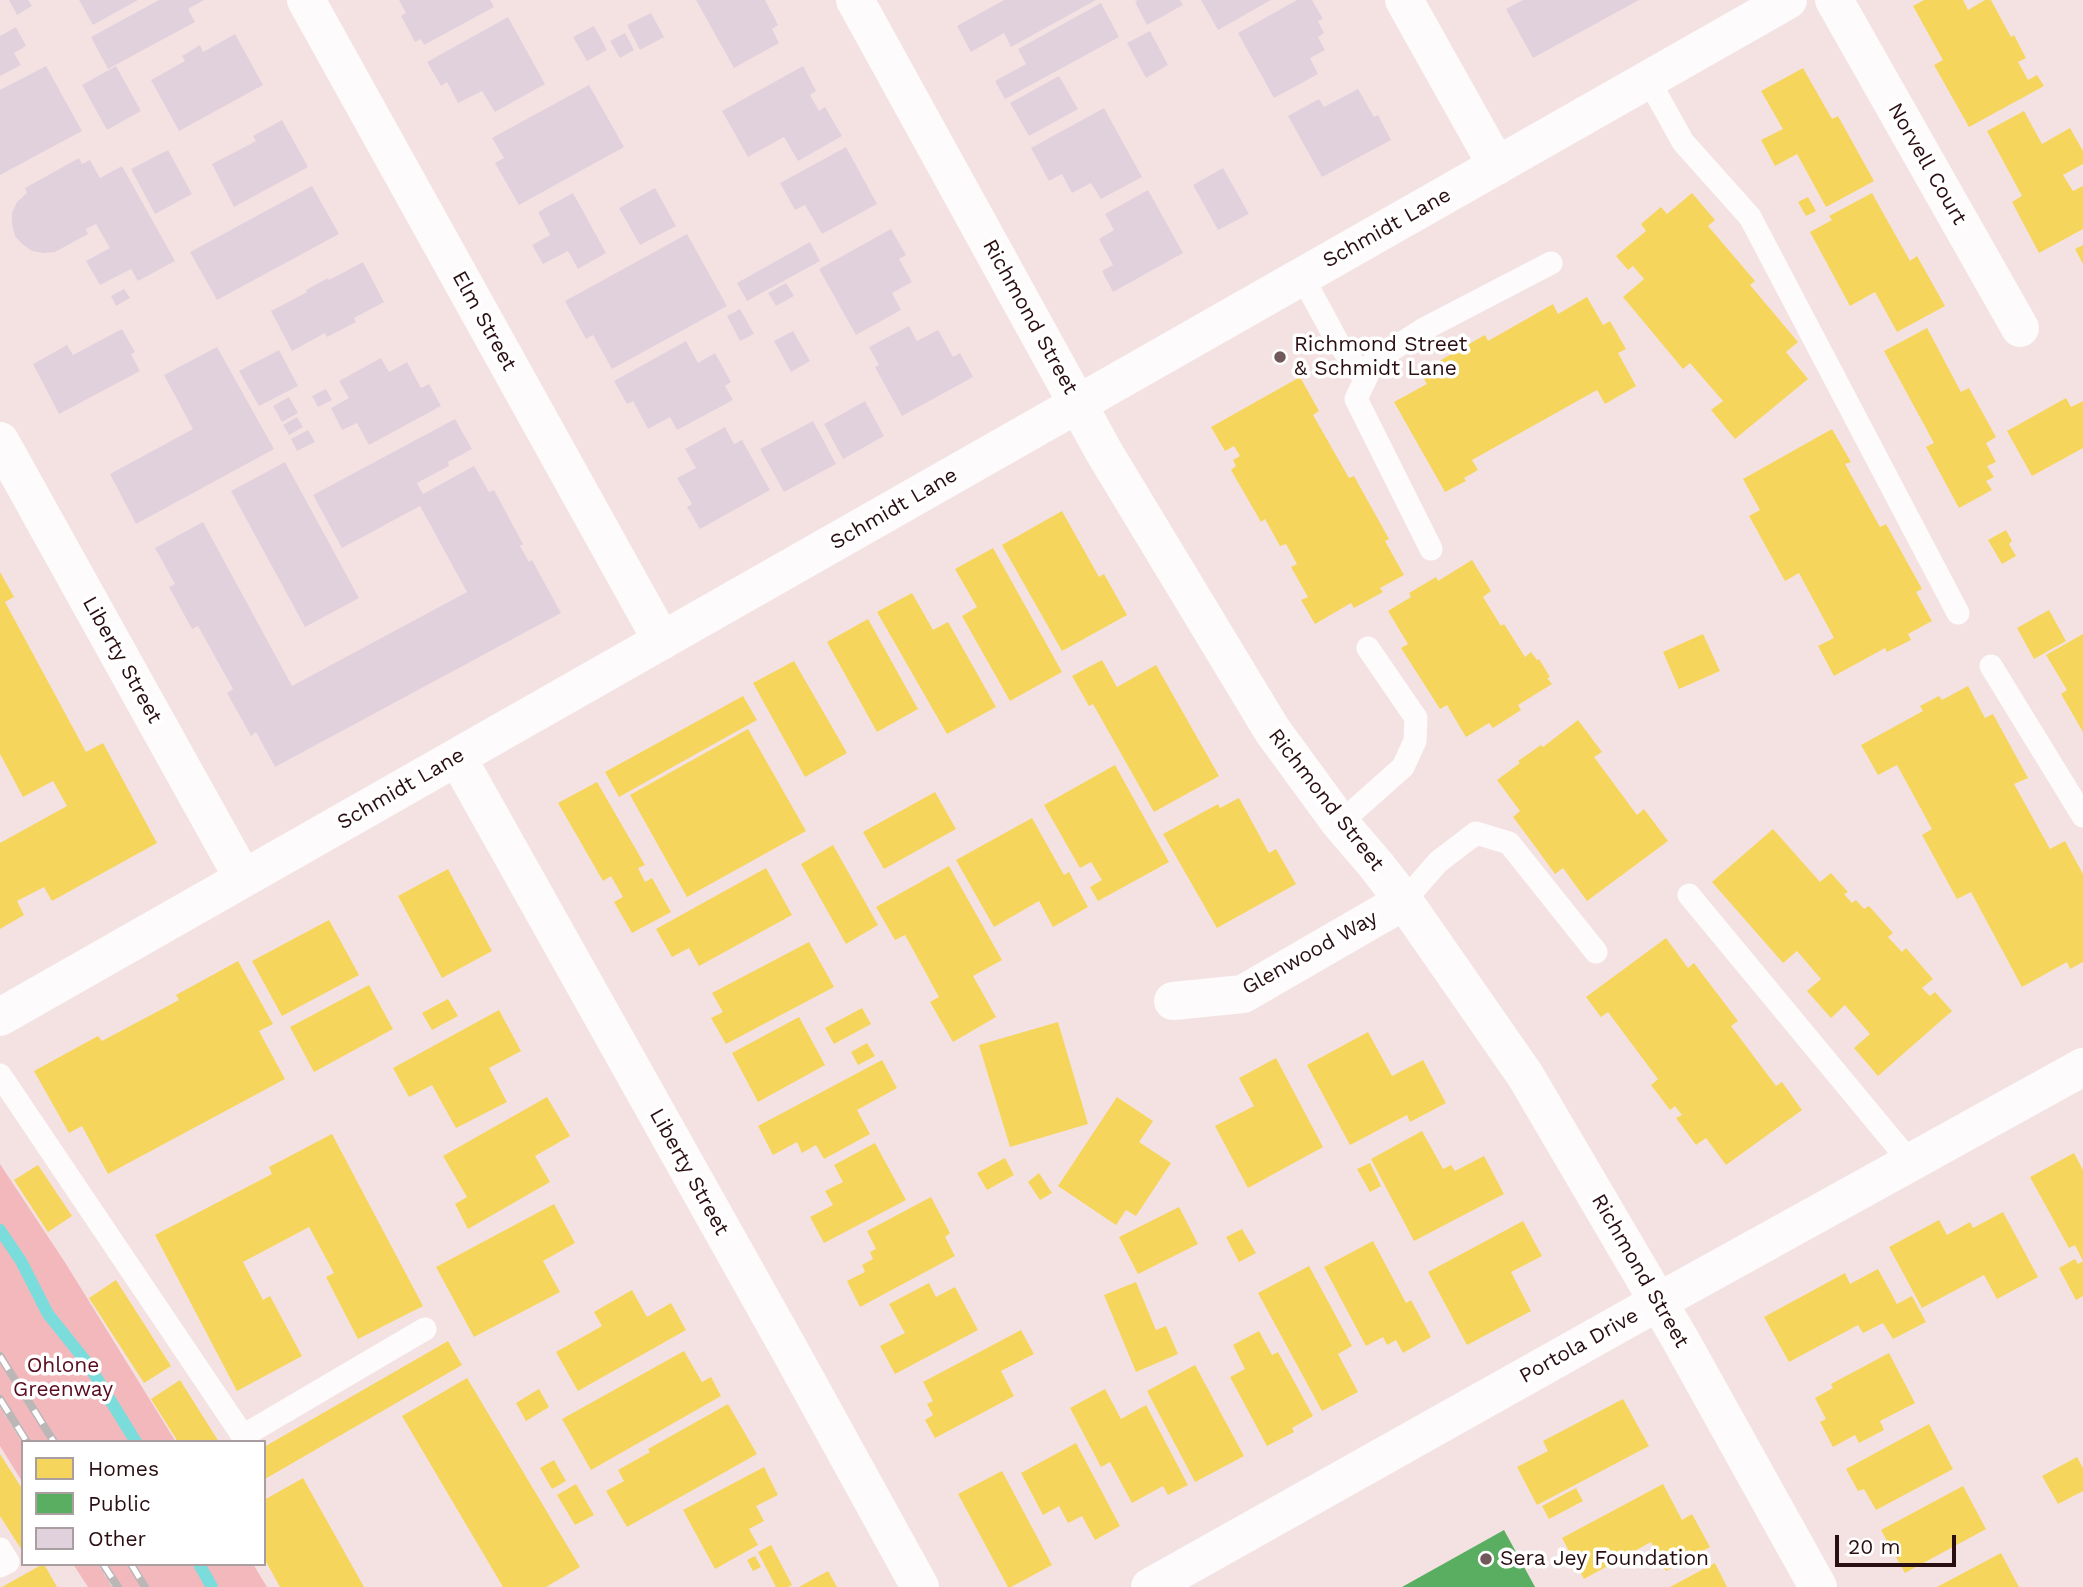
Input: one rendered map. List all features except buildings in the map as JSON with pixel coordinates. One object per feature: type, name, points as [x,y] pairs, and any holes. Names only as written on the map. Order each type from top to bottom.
[{"type":"street","name":"Elm Street","points":[[306,0],[662,641]]},
{"type":"street","name":"Richmond Street","points":[[855,0],[1111,464],[1272,730],[1340,823],[1404,901],[1525,1075],[1658,1302],[1818,1587]]},
{"type":"street","points":[[1404,0],[1497,166]]},
{"type":"street","name":"Schmidt Lane","points":[[0,1017],[1788,0]]},
{"type":"street","name":"Norvell Court","points":[[1834,0],[2020,328]]},
{"type":"street","name":"Liberty Street","points":[[0,441],[243,878]]},
{"type":"street","name":"Liberty Street","points":[[457,757],[920,1587]]},
{"type":"street","name":"Glenwood Way","points":[[1172,1001],[1243,994],[1404,901]]},
{"type":"street","name":"Portola Drive","points":[[1150,1587],[1658,1302],[2083,1068]]},
{"type":"lane","points":[[1648,79],[1683,142],[1750,217],[1958,613]]},
{"type":"lane","points":[[1431,549],[1356,399],[1374,361],[1424,329],[1551,263]]},
{"type":"lane","points":[[1302,276],[1336,341],[1365,379]]},
{"type":"lane","points":[[1340,823],[1403,767],[1415,741],[1416,718],[1368,648]]},
{"type":"lane","points":[[1991,666],[2083,816]]},
{"type":"lane","points":[[1404,901],[1438,862],[1476,833],[1509,843],[1596,952]]},
{"type":"lane","points":[[1689,895],[1911,1163]]},
{"type":"lane","points":[[0,1074],[243,1436],[425,1329]]},
{"type":"lane","points":[[0,1549],[8,1562],[0,1566]]},
{"type":"path","points":[[0,1404],[23,1440]]},
{"type":"path","points":[[101,1566],[114,1587]]},
{"type":"green space","name":"Ohlone Greenway","points":[[0,1164],[66,1264],[175,1440],[21,1440],[21,1480],[0,1446]]},
{"type":"green space","points":[[74,1566],[254,1566],[267,1587],[88,1587]]},
{"type":"waterway","points":[[0,1230],[21,1261],[48,1314],[88,1364],[135,1440]]},
{"type":"waterway","points":[[200,1566],[212,1587]]},
{"type":"railway","points":[[0,1356],[53,1440]]},
{"type":"railway","points":[[0,1399],[26,1440]]},
{"type":"railway","points":[[104,1566],[118,1587]]},
{"type":"railway","points":[[132,1566],[145,1587]]},
{"type":"place","name":"Richmond Street & Schmidt Lane","points":[[1280,357]]},
{"type":"place","name":"Sera Jey Foundation","points":[[1486,1559]]}]
